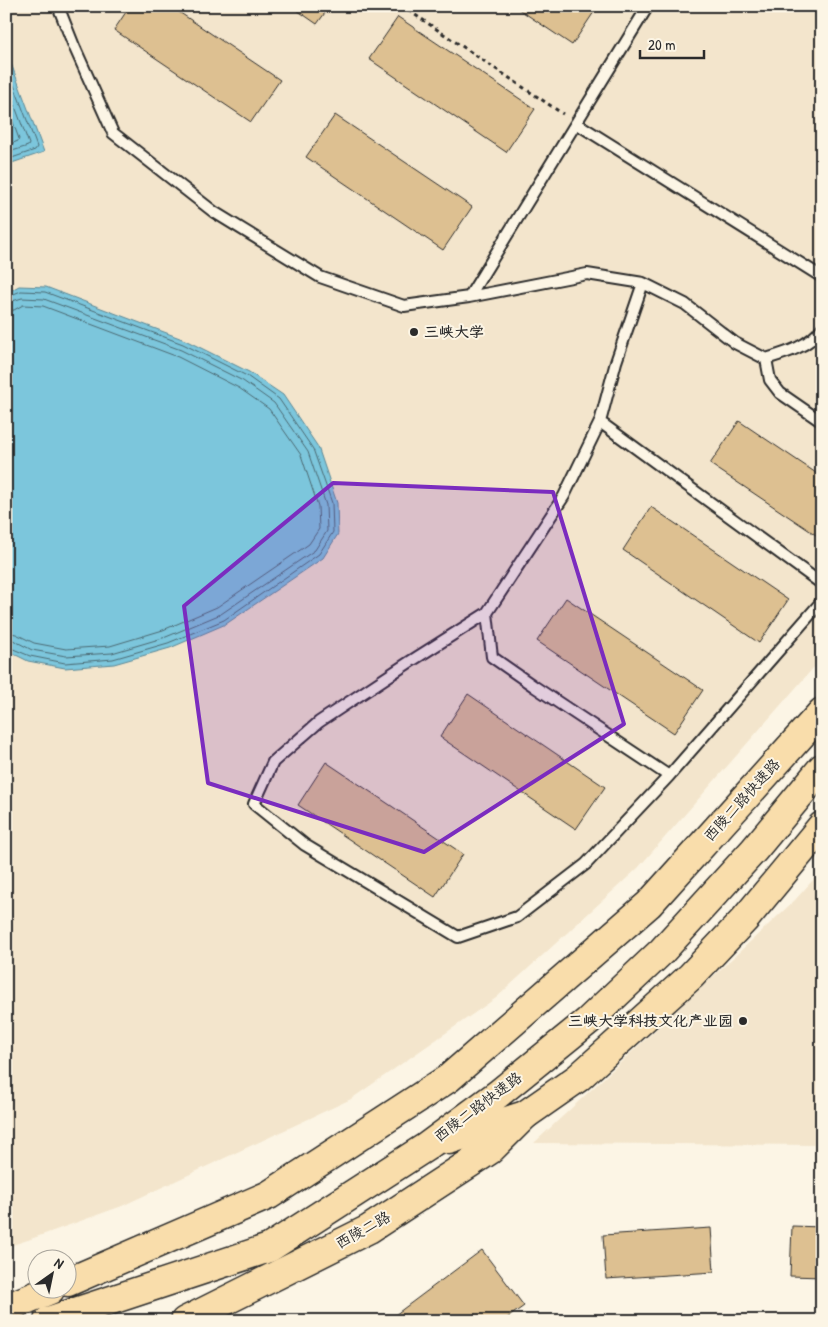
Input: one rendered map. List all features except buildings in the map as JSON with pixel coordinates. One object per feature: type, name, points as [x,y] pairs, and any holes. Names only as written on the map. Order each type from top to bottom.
[{"type":"main road","name":"西陵二路快速路","points":[[78,1278],[269,1195],[450,1078],[649,904],[822,712]]},
{"type":"main road","name":"西陵二路快速路","points":[[48,1321],[269,1248],[426,1147],[498,1094],[588,1021],[662,950],[754,850],[822,768]]},
{"type":"main road","points":[[426,1147],[525,1115],[578,1078],[691,976],[745,919],[822,826]]},
{"type":"main road","name":"西陵二路","points":[[185,1321],[369,1229],[490,1150],[525,1115]]},
{"type":"main road","points":[[6,1308],[28,1299]]},
{"type":"lane","points":[[58,6],[113,133],[214,212],[320,277],[404,306],[469,297],[587,274],[643,283],[685,304],[735,343],[766,360],[788,352],[820,335]]},
{"type":"lane","points":[[469,297],[648,6]]},
{"type":"lane","points":[[576,123],[822,277]]},
{"type":"lane","points":[[643,283],[616,362],[600,422],[564,496],[487,613],[319,722],[273,762],[254,804],[305,845],[458,936],[517,917],[586,864],[669,776],[822,601]]},
{"type":"lane","points":[[766,360],[770,380],[780,393],[822,422]]},
{"type":"lane","points":[[600,422],[822,584]]},
{"type":"lane","points":[[487,613],[492,657],[535,688],[669,776]]},
{"type":"path","points":[[402,6],[576,123]]},
{"type":"highlighted area","points":[[333,483],[553,492],[624,724],[424,852],[208,783],[184,606]]},
{"type":"shaded area","name":"三峡大学","points":[[6,6],[822,6],[822,658],[638,868],[496,998],[351,1099],[122,1206],[6,1247]]},
{"type":"shaded area","name":"三峡大学科技文化产业园","points":[[822,870],[822,1145],[534,1143],[795,900]]},
{"type":"water","points":[[6,50],[44,152],[6,165]]},
{"type":"water","points":[[19,286],[46,287],[185,340],[249,372],[283,395],[318,447],[337,503],[338,534],[323,558],[226,624],[170,648],[114,664],[65,668],[28,661],[6,650],[6,293]]},
{"type":"place","name":"三峡大学","points":[[414,332]]},
{"type":"place","name":"三峡大学科技文化产业园","points":[[743,1021]]}]
